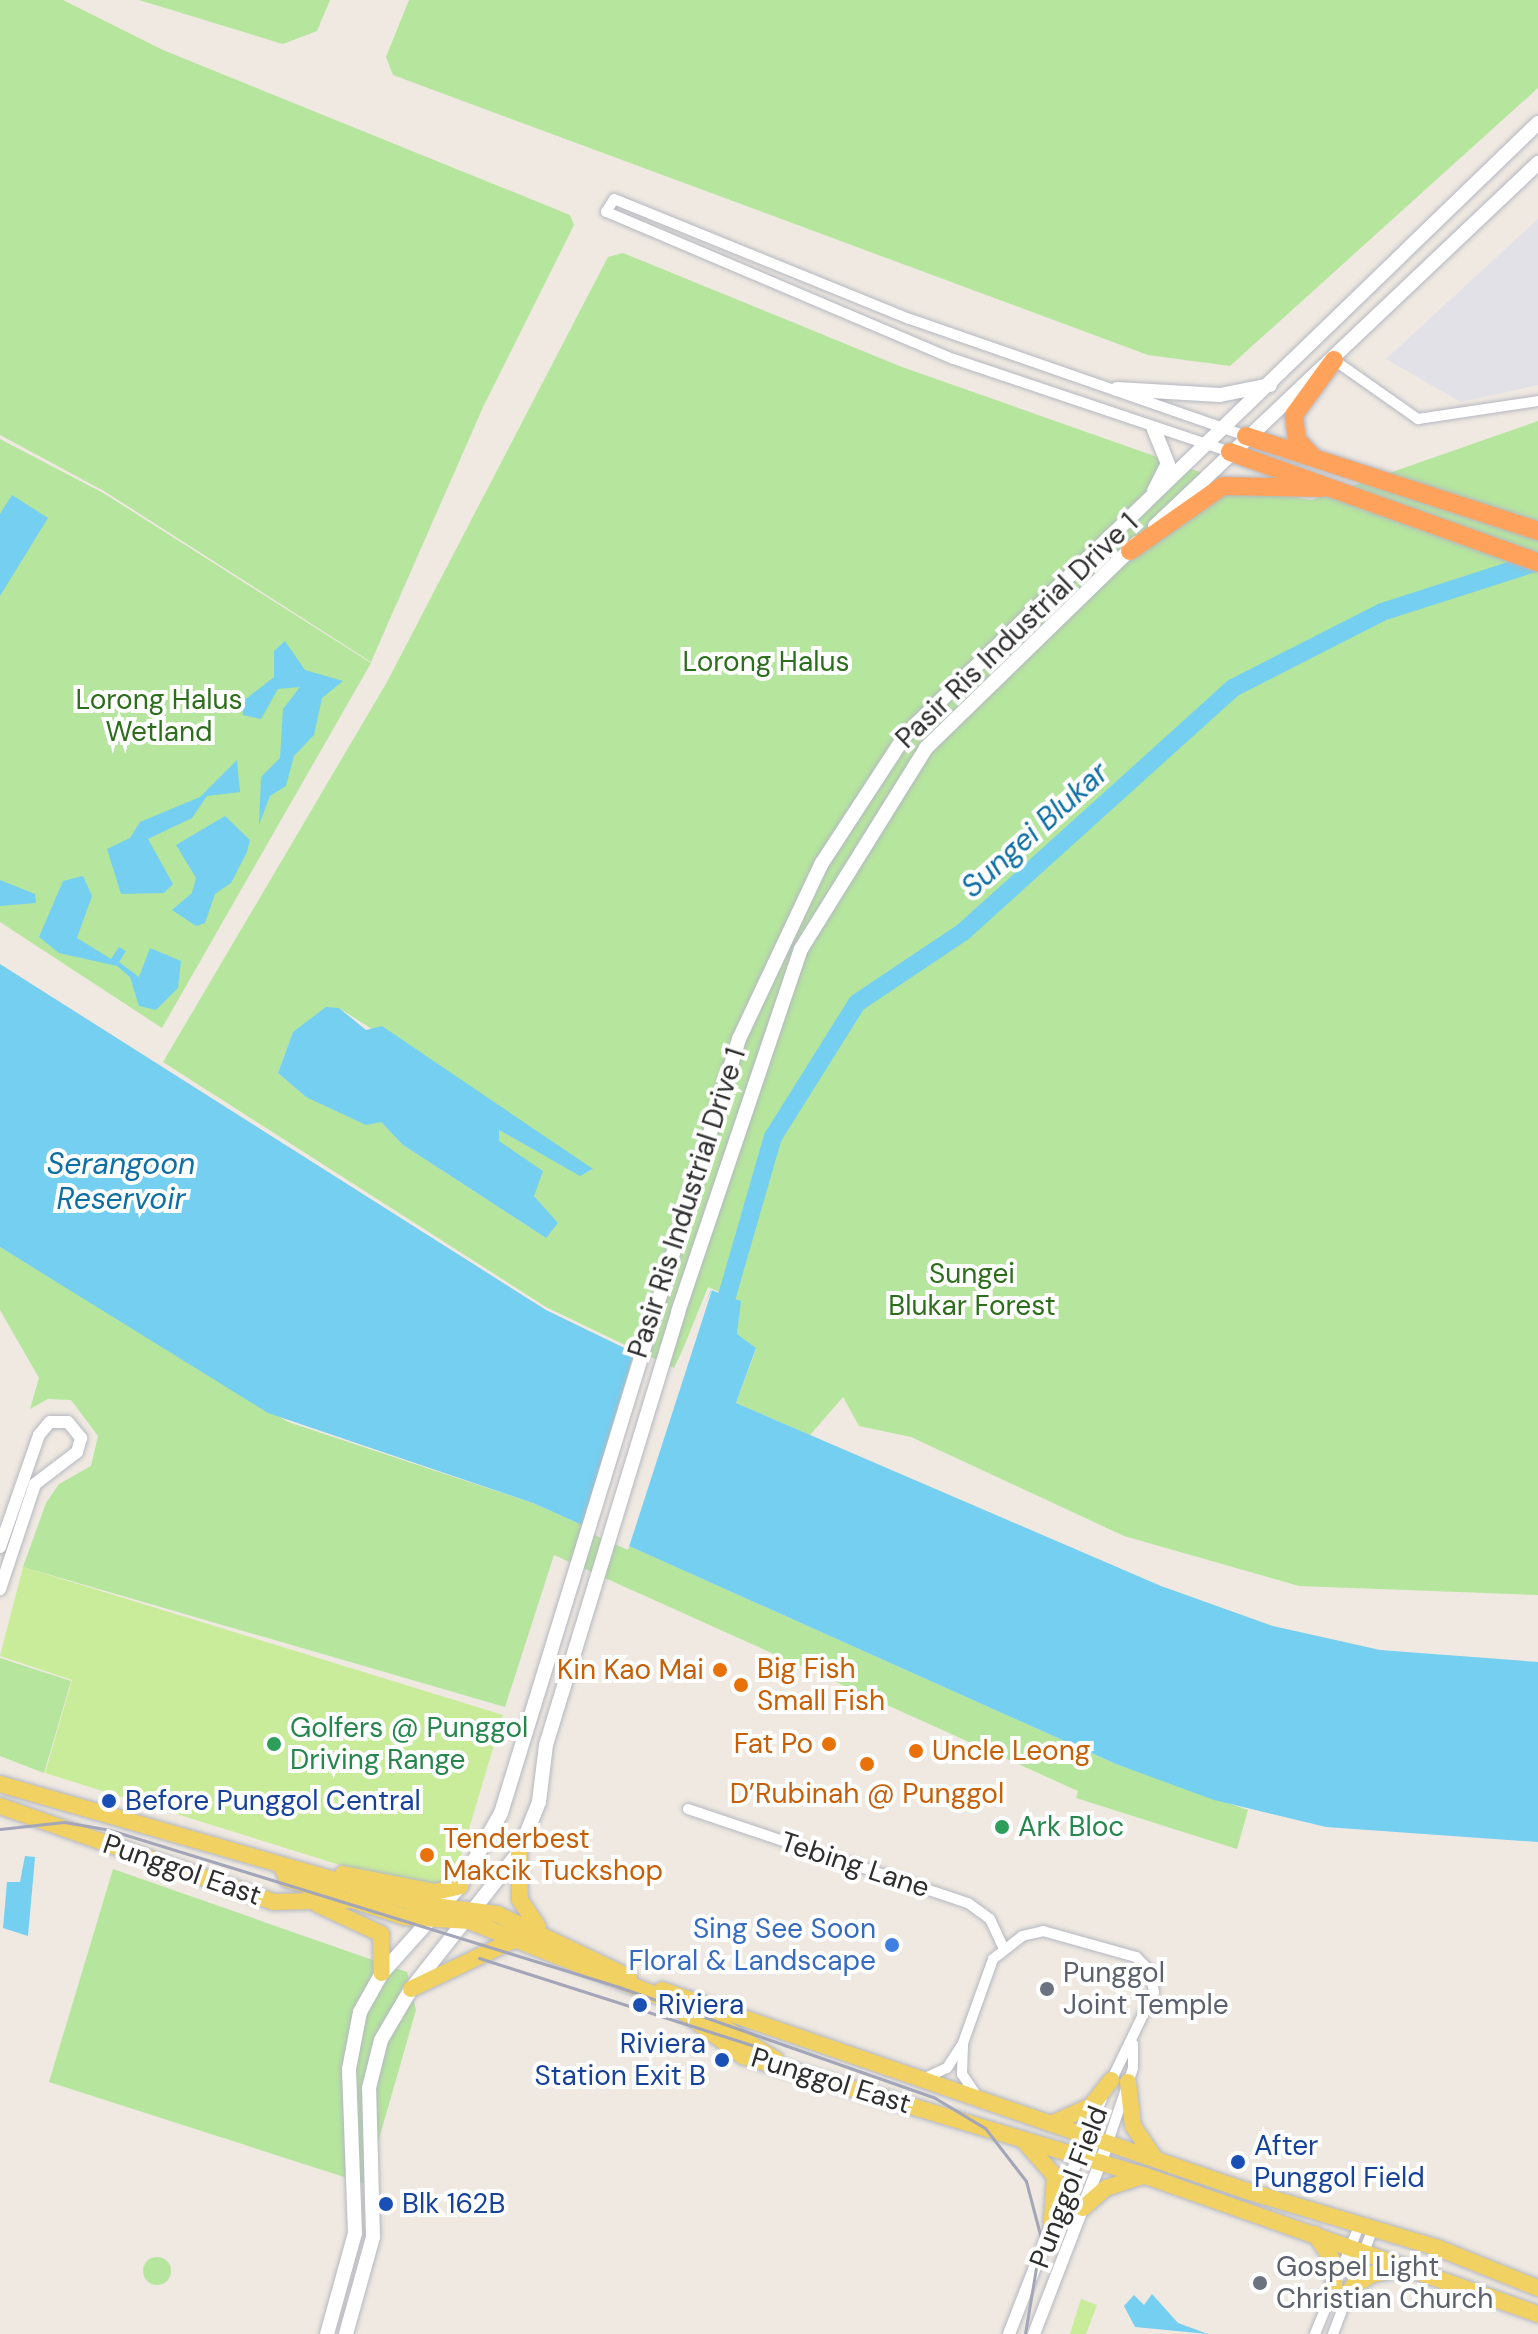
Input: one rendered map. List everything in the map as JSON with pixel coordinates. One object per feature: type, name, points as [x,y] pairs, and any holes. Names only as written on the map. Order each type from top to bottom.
[{"type":"highway","points":[[1314,458],[1292,424],[1299,404],[1334,360]]},
{"type":"highway","points":[[1246,436],[1538,531]]},
{"type":"highway","points":[[1230,452],[1322,488],[1538,562]]},
{"type":"highway","points":[[1130,551],[1223,486],[1322,488]]},
{"type":"main road","name":"Pasir Ris Industrial Drive 1","points":[[327,2334],[355,2233],[349,2069],[360,2012],[382,1973],[460,1886],[501,1813],[739,1039],[822,863],[906,734],[1225,430],[1538,123]]},
{"type":"main road","name":"Pasir Ris Industrial Drive 1","points":[[519,1852],[581,1630],[772,1021],[801,949],[851,860],[926,748],[1317,366],[1334,360],[1538,163]]},
{"type":"main road","points":[[1405,254],[1429,254],[1432,265]]},
{"type":"main road","points":[[1117,389],[1220,395],[1272,384]]},
{"type":"main road","points":[[1149,502],[1168,464],[1154,429]]},
{"type":"main road","name":"Punggol East","points":[[0,1784],[210,1848],[330,1875],[436,1913]]},
{"type":"main road","name":"Punggol East","points":[[0,1806],[201,1879],[274,1902],[352,1900],[473,1916],[542,1931],[623,1975],[803,2040],[1366,2226],[1538,2288]]},
{"type":"main road","points":[[201,1879],[182,1855],[188,1847],[210,1848]]},
{"type":"main road","points":[[346,2334],[373,2237],[369,2088],[381,2040],[411,1989],[473,1916],[519,1852]]},
{"type":"main road","points":[[519,1852],[520,1900],[542,1931]]},
{"type":"main road","points":[[282,1866],[287,1879],[352,1900]]},
{"type":"main road","points":[[330,1875],[363,1874],[435,1892],[460,1886]]},
{"type":"main road","points":[[308,1901],[381,1934],[382,1973]]},
{"type":"main road","name":"Punggol East","points":[[473,1916],[518,1938],[666,1999],[743,2056],[1146,2176],[1538,2314]]},
{"type":"main road","points":[[411,1989],[518,1938]]},
{"type":"main road","points":[[787,2067],[783,2048],[803,2040]]},
{"type":"main road","points":[[1053,2123],[1091,2106],[1119,2081],[1133,2126],[1153,2156]]},
{"type":"main road","points":[[1020,2137],[1055,2176],[1051,2233]]},
{"type":"main road","points":[[1083,2208],[1106,2188],[1146,2176]]},
{"type":"main road","points":[[1315,2234],[1331,2258],[1335,2291]]},
{"type":"main road","points":[[1352,2287],[1373,2274],[1413,2268]]},
{"type":"street","points":[[1230,452],[953,359],[606,212],[614,199],[910,319],[1246,436]]},
{"type":"street","points":[[1334,360],[1418,419],[1538,401]]},
{"type":"street","points":[[0,1547],[39,1435],[50,1422],[68,1422],[80,1445],[35,1484],[0,1589]]},
{"type":"street","name":"Tebing Lane","points":[[688,1809],[968,1903],[990,1919],[1003,1947]]},
{"type":"street","name":"Punggol Field","points":[[1003,1947],[1034,1932],[1060,1932],[1136,1957],[1150,1971],[1154,1992],[1119,2081],[1101,2164],[1049,2289],[1034,2334]]},
{"type":"street","points":[[921,2080],[947,2068],[963,2043],[987,1970],[1003,1947]]},
{"type":"street","name":"Punggol Field","points":[[1009,2334],[1051,2233],[1087,2134],[1119,2081],[1133,2042]]},
{"type":"street","points":[[963,2043],[962,2074],[979,2099]]},
{"type":"street","points":[[1315,2334],[1358,2249],[1366,2226]]},
{"type":"street","points":[[1333,2334],[1352,2287],[1358,2249]]},
{"type":"street","points":[[1042,2334],[1049,2289]]},
{"type":"shaded area","points":[[1538,219],[1538,385],[1461,402],[1386,359]]},
{"type":"green space","points":[[0,0],[63,0],[163,50],[570,215],[574,225],[484,405],[371,662],[104,491],[0,435]]},
{"type":"green space","points":[[139,0],[330,0],[317,31],[283,44]]},
{"type":"green space","points":[[409,0],[1538,0],[1538,88],[1230,366],[1148,355],[393,75],[386,57]]},
{"type":"green space","points":[[623,253],[902,367],[1254,491],[1312,500],[1538,421],[1538,1595],[1299,1586],[1124,1536],[911,1437],[859,1426],[843,1397],[810,1435],[736,1403],[756,1349],[737,1334],[740,1301],[708,1287],[675,1369],[546,1307],[163,1062],[387,682],[608,257]],"holes":[[[339,1008],[592,1170],[579,1175],[499,1130],[498,1141],[548,1216],[546,1238],[403,1145],[381,1122],[306,1097],[278,1073],[293,1032]]]},
{"type":"green space","name":"Lorong Halus Wetland","points":[[0,439],[105,494],[371,663],[162,1028],[0,922]]},
{"type":"green space","points":[[0,1247],[288,1422],[533,1503],[1116,1764],[1248,1810],[1237,1849],[1076,1798],[1078,1791],[554,1555],[505,1707],[23,1567],[46,1503],[59,1484],[91,1466],[98,1436],[71,1400],[48,1399],[30,1409],[39,1378],[0,1310]]},
{"type":"green space","name":"Golfers @ Punggol Driving Range","points":[[23,1567],[503,1715],[457,1869],[439,1886],[420,1890],[45,1773],[72,1680],[0,1656]]},
{"type":"green space","points":[[0,1658],[71,1681],[44,1773],[0,1756]]},
{"type":"green space","points":[[113,1869],[407,1972],[416,2010],[366,2184],[49,2082]]},
{"type":"green space","points":[[157,2257],[167,2261],[171,2271],[167,2281],[157,2285],[147,2281],[143,2271],[147,2261]]},
{"type":"green space","points":[[1081,2299],[1097,2305],[1086,2334],[1070,2334]]},
{"type":"water","points":[[12,495],[48,518],[0,596],[0,514]]},
{"type":"water","points":[[285,641],[305,670],[343,681],[322,698],[314,735],[294,756],[286,786],[270,796],[259,825],[261,777],[280,758],[283,709],[300,687],[278,689],[261,719],[243,715],[242,702],[274,677],[274,651]]},
{"type":"water","points":[[237,760],[240,792],[207,796],[192,818],[148,839],[173,884],[164,893],[121,894],[107,849],[130,838],[140,822],[200,797]]},
{"type":"water","points":[[225,816],[250,840],[247,852],[231,883],[215,894],[205,923],[196,926],[172,910],[192,893],[196,878],[176,845]]},
{"type":"water","points":[[83,876],[92,896],[77,938],[111,959],[119,947],[126,951],[119,962],[139,977],[150,948],[181,961],[178,988],[156,1010],[139,1006],[130,977],[117,966],[59,953],[39,937],[63,881]]},
{"type":"water","points":[[0,880],[35,894],[36,903],[0,906]]},
{"type":"water","name":"Serangoon Reservoir","points":[[0,964],[546,1310],[676,1373],[711,1290],[741,1301],[737,1334],[756,1348],[736,1403],[1161,1586],[1273,1626],[1380,1650],[1538,1662],[1538,1842],[1326,1827],[1214,1800],[1116,1764],[533,1503],[268,1413],[0,1247]]},
{"type":"water","points":[[326,1007],[339,1008],[366,1030],[382,1026],[593,1169],[580,1176],[499,1130],[499,1141],[543,1171],[534,1196],[558,1223],[546,1238],[403,1145],[381,1122],[366,1125],[306,1097],[278,1073],[293,1032]]},
{"type":"water","points":[[25,1856],[35,1857],[28,1936],[3,1928],[7,1882],[20,1882]]},
{"type":"water","points":[[1152,2294],[1178,2323],[1208,2334],[1135,2327],[1124,2306],[1134,2295],[1144,2305]]},
{"type":"pier","points":[[713,1287],[628,1550],[581,1529],[635,1350],[674,1368]]},
{"type":"waterway","name":"Sungei Blukar","points":[[727,1296],[773,1137],[857,1003],[963,932],[1233,688],[1382,612],[1538,562]]},
{"type":"railway","points":[[0,1829],[64,1822],[110,1830],[616,1986],[935,2098],[985,2128],[1026,2181],[1041,2238],[1025,2334]]},
{"type":"railway","points":[[479,1958],[765,2049]]},
{"type":"place","name":"Kin Kao Mai","points":[[720,1670]]},
{"type":"place","name":"Big Fish Small Fish","points":[[741,1685]]},
{"type":"place","name":"Golfers @ Punggol Driving Range","points":[[274,1744]]},
{"type":"place","name":"Fat Po","points":[[829,1744]]},
{"type":"place","name":"Uncle Leong","points":[[916,1751]]},
{"type":"place","name":"D’Rubinah @ Punggol","points":[[867,1764]]},
{"type":"place","name":"Before Punggol Central","points":[[109,1801]]},
{"type":"place","name":"Ark Bloc","points":[[1002,1827]]},
{"type":"place","name":"Tenderbest Makcik Tuckshop","points":[[427,1855]]},
{"type":"place","name":"Sing See Soon Floral & Landscape","points":[[892,1945]]},
{"type":"place","name":"Punggol Joint Temple","points":[[1047,1989]]},
{"type":"place","name":"Riviera","points":[[640,2005]]},
{"type":"place","name":"Riviera Station Exit B","points":[[722,2060]]},
{"type":"place","name":"After Punggol Field","points":[[1238,2162]]},
{"type":"place","name":"Blk 162B","points":[[386,2204]]},
{"type":"place","name":"Gospel Light Christian Church","points":[[1260,2283]]},
{"type":"park label","name":"Lorong Halus","points":[[766,662]]},
{"type":"park label","name":"Sungei Blukar Forest","points":[[972,1290]]}]
